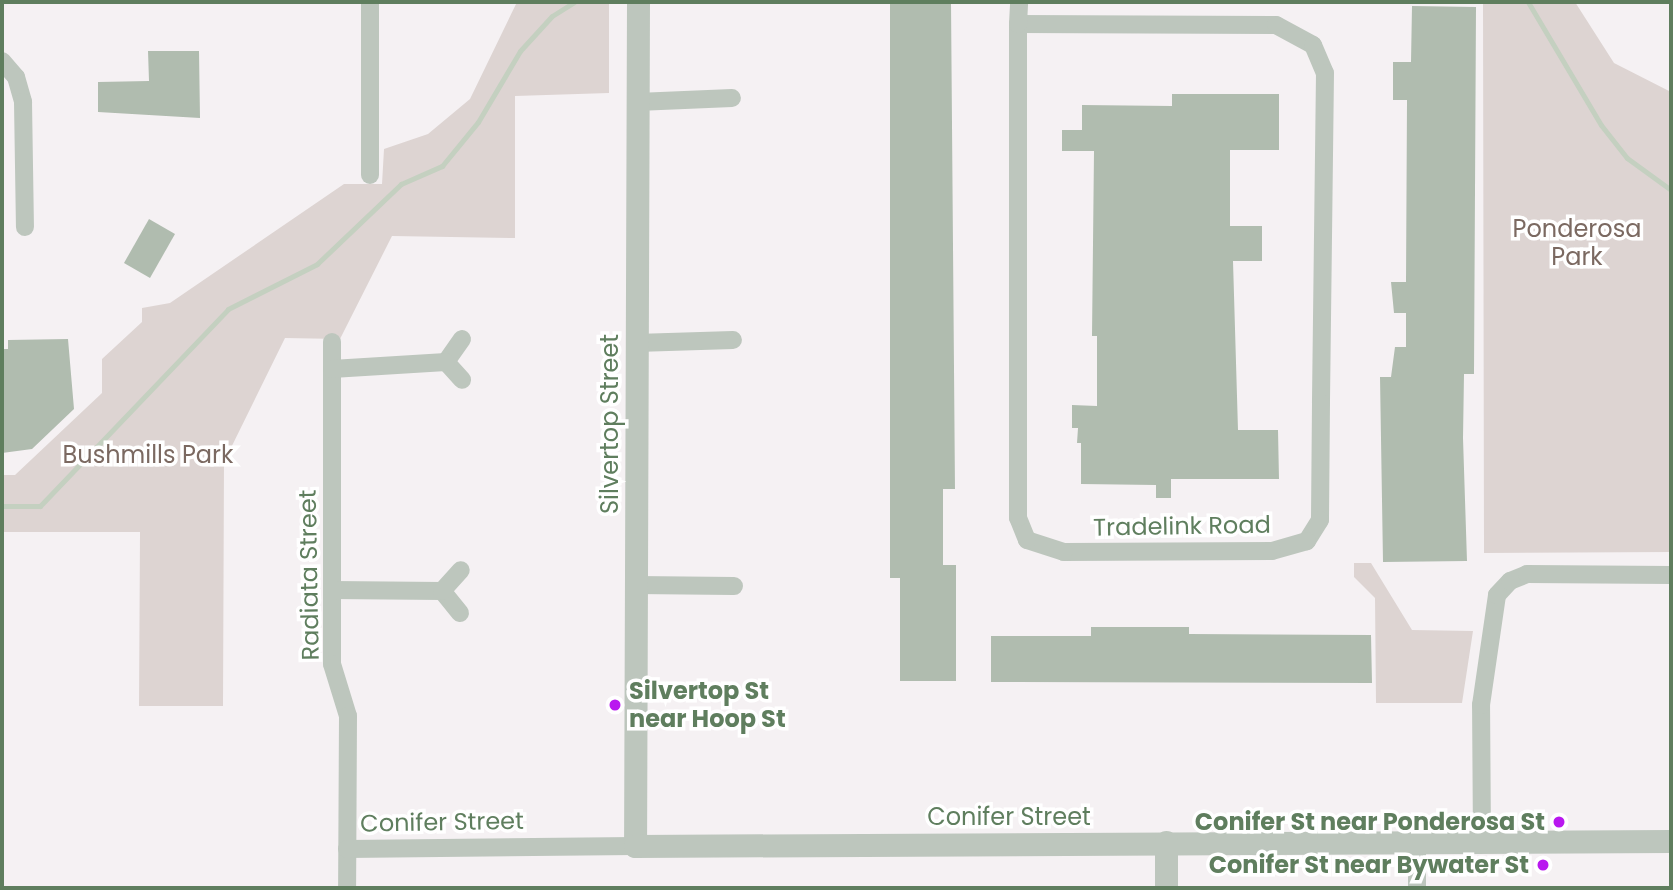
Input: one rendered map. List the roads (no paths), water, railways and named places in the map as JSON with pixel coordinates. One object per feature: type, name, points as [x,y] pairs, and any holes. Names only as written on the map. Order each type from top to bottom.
[{"type":"street","points":[[370,2],[370,175]]},
{"type":"street","name":"Silvertop Street","points":[[635,846],[638,2]]},
{"type":"street","name":"Tradelink Road","points":[[1018,24],[1276,25],[1313,46],[1325,73],[1321,481],[1320,520],[1307,541],[1272,551],[1064,552],[1027,540],[1018,518],[1018,24],[1019,2]]},
{"type":"street","points":[[2,61],[16,77],[23,102],[24,227]]},
{"type":"street","points":[[637,102],[732,98]]},
{"type":"street","points":[[446,362],[462,339]]},
{"type":"street","points":[[636,343],[733,340]]},
{"type":"street","name":"Radiata Street","points":[[332,342],[332,664],[348,716],[347,888]]},
{"type":"street","points":[[332,369],[446,362]]},
{"type":"street","points":[[446,362],[462,380]]},
{"type":"street","points":[[332,590],[442,591],[461,570]]},
{"type":"street","points":[[1482,841],[1481,705],[1497,595],[1510,581],[1527,574],[1671,575]]},
{"type":"street","points":[[636,586],[734,586]]},
{"type":"street","points":[[442,591],[460,613]]},
{"type":"street","name":"Conifer Street","points":[[347,849],[1671,841]]},
{"type":"street","points":[[1166,842],[1166,888]]},
{"type":"street","points":[[1417,843],[1417,888]]},
{"type":"waterway","points":[[2,506],[40,506],[228,309],[317,264],[401,184],[442,166],[478,122],[520,51],[552,16],[574,2]]},
{"type":"waterway","points":[[1528,2],[1601,125],[1627,158],[1671,190]]},
{"type":"place","name":"Silvertop St near Hoop St","points":[[615,705]]},
{"type":"place","name":"Conifer St near Ponderosa St","points":[[1559,822]]},
{"type":"place","name":"Conifer St near Bywater St","points":[[1543,865]]},
{"type":"park label","name":"Ponderosa Park","points":[[1577,243]]},
{"type":"park label","name":"Bushmills Park","points":[[148,455]]}]
